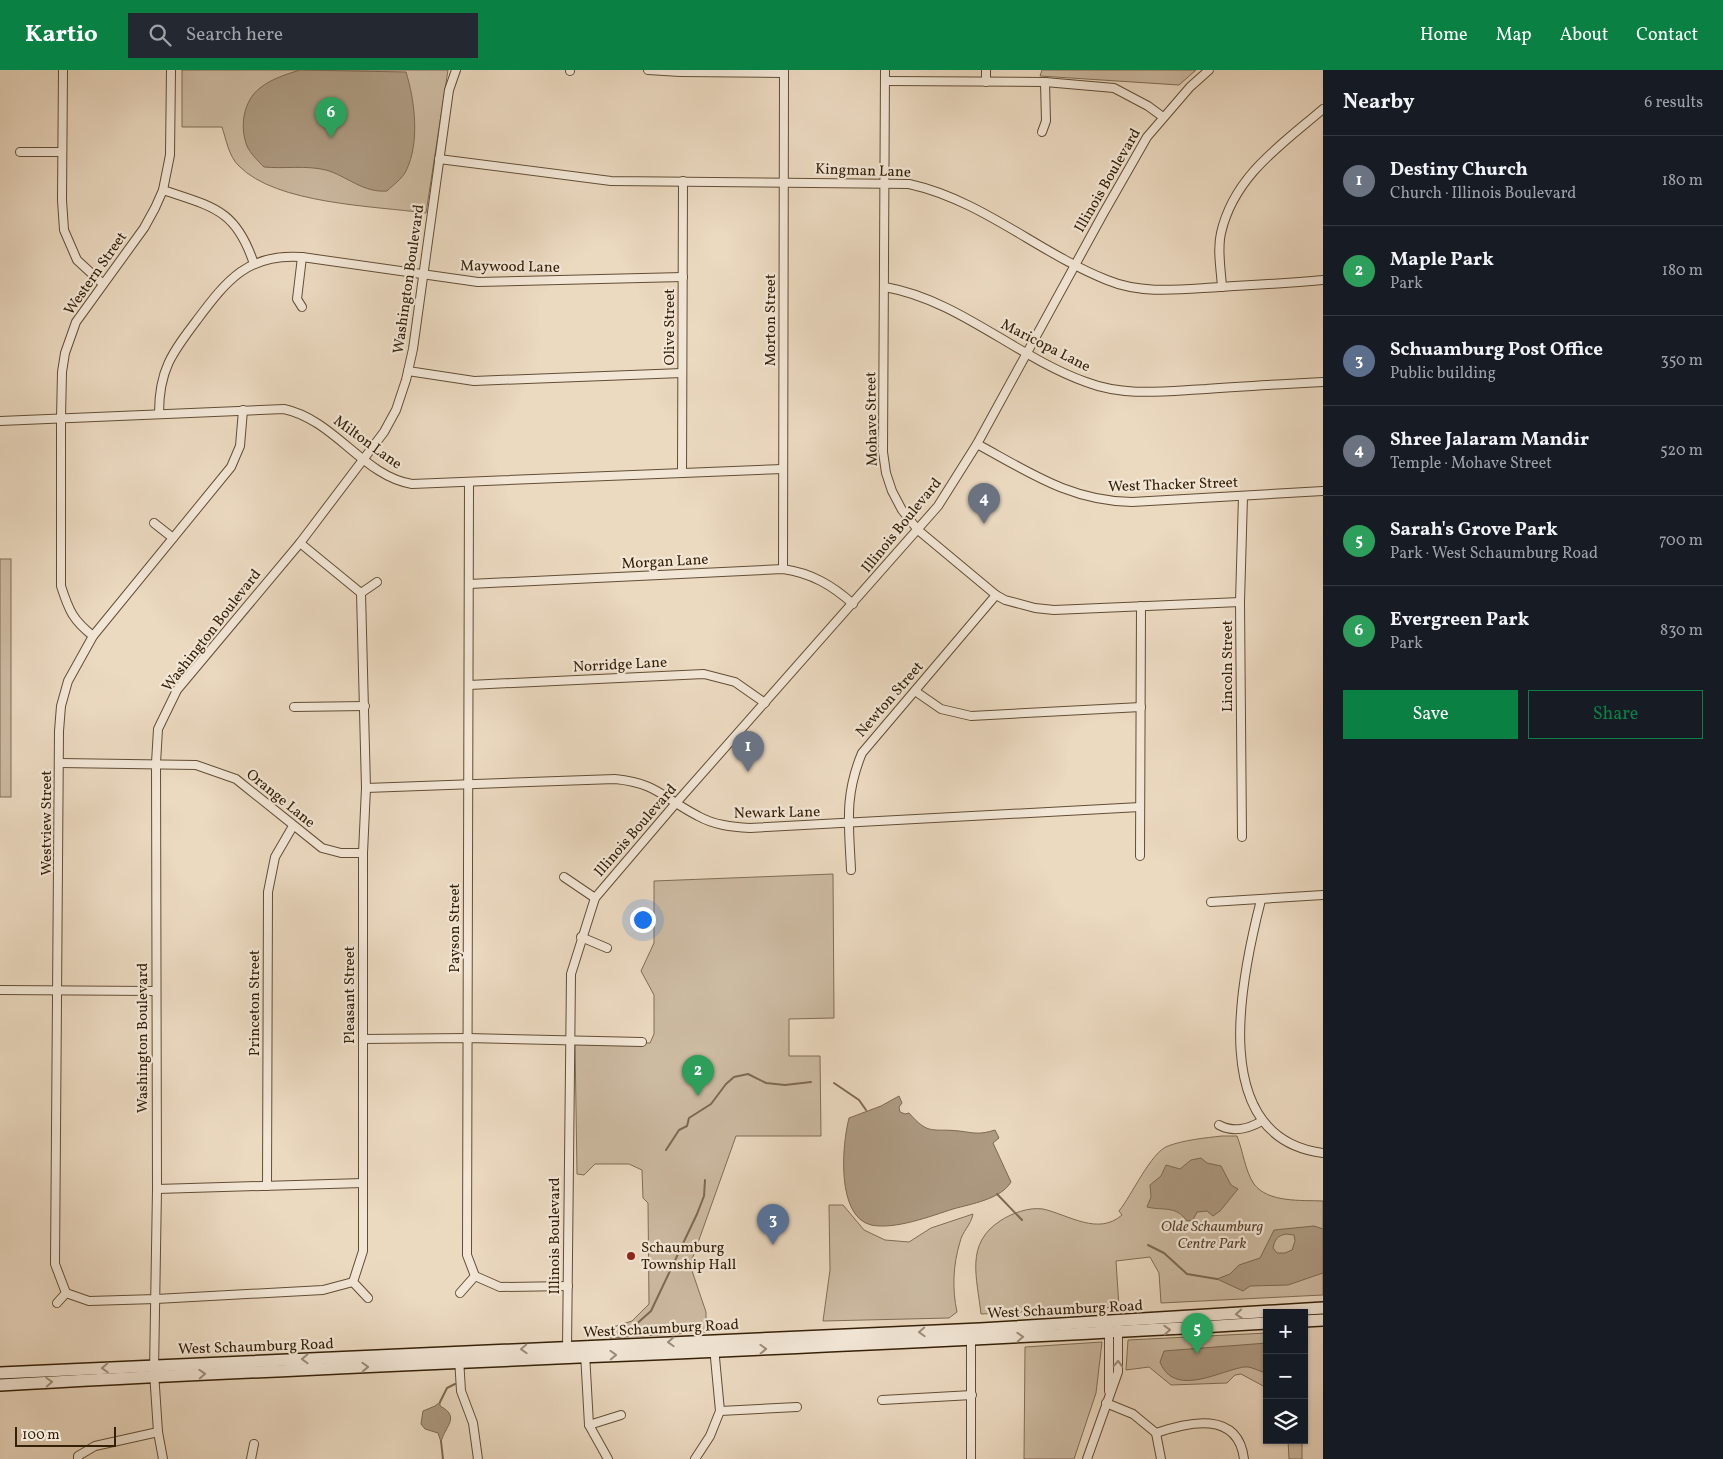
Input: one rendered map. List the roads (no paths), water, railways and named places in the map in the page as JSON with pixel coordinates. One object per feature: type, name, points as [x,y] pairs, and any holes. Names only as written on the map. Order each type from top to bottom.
[{"type":"main road","name":"West Schaumburg Road","points":[[1113,1328],[1323,1308]]},
{"type":"main road","points":[[1308,1321],[1323,1320]]},
{"type":"main road","name":"West Schaumburg Road","points":[[0,1373],[154,1371],[1113,1328],[1263,1324]]},
{"type":"main road","name":"West Schaumburg Road","points":[[0,1384],[154,1371]]},
{"type":"street","points":[[62,70],[62,214],[66,236],[77,260],[103,284]]},
{"type":"street","name":"Western Street","points":[[93,636],[76,622],[70,612],[61,586],[62,372],[67,346],[76,322],[144,228],[156,208],[163,190],[170,155],[172,70]]},
{"type":"street","name":"Washington Boulevard","points":[[163,1459],[158,1432],[154,1371],[157,1189],[155,992],[156,763],[158,729],[178,690],[300,543],[365,459],[396,410],[408,371],[449,90],[456,70]]},
{"type":"street","points":[[648,70],[784,71]]},
{"type":"street","name":"Mohave Street","points":[[885,70],[884,463],[888,482],[897,502],[918,530],[996,595],[1013,602],[1046,610],[1240,602]]},
{"type":"street","points":[[986,70],[986,82]]},
{"type":"street","name":"Illinois Boulevard","points":[[567,1352],[571,974],[595,898],[676,802],[938,506],[977,444],[1074,264],[1133,161],[1163,117],[1190,87],[1210,70]]},
{"type":"street","name":"Morton Street","points":[[783,569],[784,71]]},
{"type":"street","points":[[885,81],[1045,82],[1114,88],[1141,102],[1163,117]]},
{"type":"street","points":[[1042,132],[1046,121],[1045,82]]},
{"type":"street","points":[[1222,287],[1221,234],[1233,198],[1259,165],[1323,109]]},
{"type":"street","points":[[20,152],[62,152]]},
{"type":"street","name":"Kingman Lane","points":[[439,159],[588,180],[885,182],[910,184],[951,196],[1108,281],[1140,288],[1166,290],[1323,280]]},
{"type":"street","name":"Olive Street","points":[[682,473],[684,181]]},
{"type":"street","points":[[163,190],[210,206],[226,215],[243,235],[254,264]]},
{"type":"street","name":"Maywood Lane","points":[[159,413],[161,382],[171,356],[223,286],[236,274],[254,264],[278,257],[302,257],[478,282],[683,277]]},
{"type":"street","points":[[302,257],[297,299],[302,307]]},
{"type":"street","name":"Maricopa Lane","points":[[885,287],[906,291],[932,300],[1077,379],[1108,389],[1128,392],[1323,382]]},
{"type":"street","points":[[408,371],[474,381],[682,373]]},
{"type":"street","name":"Milton Lane","points":[[0,421],[274,408],[301,413],[321,425],[383,473],[408,483],[469,483],[783,469]]},
{"type":"street","name":"Westview Street","points":[[66,1293],[56,1264],[61,706],[68,682],[93,636],[231,467],[240,446],[243,410]]},
{"type":"street","name":"West Thacker Street","points":[[977,444],[1049,483],[1075,494],[1095,499],[1132,502],[1323,491]]},
{"type":"street","name":"Payson Street","points":[[469,483],[466,1249],[474,1276]]},
{"type":"street","name":"Lincoln Street","points":[[1242,837],[1240,602],[1243,496]]},
{"type":"street","points":[[154,523],[173,538]]},
{"type":"street","points":[[300,543],[361,593],[377,582]]},
{"type":"street","name":"Morgan Lane","points":[[469,584],[783,569],[819,579],[853,604]]},
{"type":"street","name":"Pleasant Street","points":[[353,1282],[363,1252],[363,853],[366,788],[361,593]]},
{"type":"street","name":"Newton Street","points":[[851,870],[849,792],[852,775],[862,753],[996,595]]},
{"type":"street","points":[[1140,856],[1141,606]]},
{"type":"street","name":"Norridge Lane","points":[[469,684],[704,674],[734,682],[765,703]]},
{"type":"street","points":[[915,691],[941,709],[970,716],[1141,707]]},
{"type":"street","points":[[294,707],[365,706]]},
{"type":"street","name":"Orange Lane","points":[[60,763],[196,765],[236,779],[322,848],[341,853],[363,853]]},
{"type":"street","name":"Newark Lane","points":[[366,788],[615,779],[635,781],[654,787],[699,817],[725,826],[750,828],[1140,808]]},
{"type":"street","name":"Princeton Street","points":[[267,1186],[268,892],[275,857],[293,826]]},
{"type":"street","points":[[564,877],[595,898]]},
{"type":"street","points":[[1212,902],[1323,896]]},
{"type":"street","points":[[1260,900],[1246,957],[1239,1029],[1246,1086],[1262,1121],[1288,1144],[1300,1149],[1323,1153]]},
{"type":"street","points":[[581,938],[608,948]]},
{"type":"street","points":[[0,990],[155,992]]},
{"type":"street","points":[[362,1039],[467,1038],[642,1042]]},
{"type":"street","points":[[1219,1125],[1235,1130],[1253,1126],[1262,1121]]},
{"type":"street","points":[[157,1189],[363,1183]]},
{"type":"street","points":[[460,1292],[474,1276],[500,1287],[568,1286]]},
{"type":"street","points":[[57,1303],[66,1293],[89,1301],[156,1299],[323,1290],[353,1282],[368,1298]]},
{"type":"street","points":[[1087,1459],[1109,1393],[1113,1328]]},
{"type":"street","points":[[971,1335],[971,1459]]},
{"type":"street","points":[[695,1459],[710,1436],[720,1411],[714,1345]]},
{"type":"street","points":[[586,1351],[589,1425],[608,1459]]},
{"type":"street","points":[[459,1358],[461,1391],[473,1423],[478,1459]]},
{"type":"street","points":[[882,1400],[972,1395]]},
{"type":"street","points":[[1106,1402],[1133,1414],[1156,1433],[1161,1459]]},
{"type":"street","points":[[720,1411],[797,1407]]},
{"type":"street","points":[[589,1425],[621,1415]]},
{"type":"street","points":[[1156,1433],[1183,1424],[1222,1426],[1233,1433],[1243,1450],[1244,1459]]},
{"type":"street","points":[[78,1459],[78,1456],[95,1446],[158,1432]]},
{"type":"street","points":[[251,1459],[254,1444]]},
{"type":"waterway","points":[[666,1150],[679,1130],[687,1126],[689,1118],[711,1104],[726,1084],[734,1077],[748,1074],[766,1083],[785,1085],[811,1082]]},
{"type":"waterway","points":[[834,1083],[859,1100],[866,1110]]},
{"type":"waterway","points":[[615,1335],[632,1328],[651,1311],[697,1214],[704,1196],[705,1180]]},
{"type":"waterway","points":[[997,1194],[1022,1220]]},
{"type":"waterway","points":[[1148,1245],[1164,1253],[1187,1274],[1217,1279]]},
{"type":"waterway","points":[[440,1402],[447,1388],[455,1384]]},
{"type":"waterway","points":[[441,1441],[443,1459]]},
{"type":"place","name":"Evergreen Park","points":[[331,138]]},
{"type":"place","name":"Shree Jalaram Mandir","points":[[984,524]]},
{"type":"place","name":"Destiny Church","points":[[748,772]]},
{"type":"place","name":"Maple Park","points":[[698,1096]]},
{"type":"place","name":"Schuamburg Post Office","points":[[773,1245]]},
{"type":"place","name":"Schaumburg Township Hall","points":[[631,1256]]},
{"type":"place","name":"Sarah's Grove Park","points":[[1197,1354]]},
{"type":"park label","name":"Olde Schaumburg Centre Park","points":[[1212,1234]]}]
